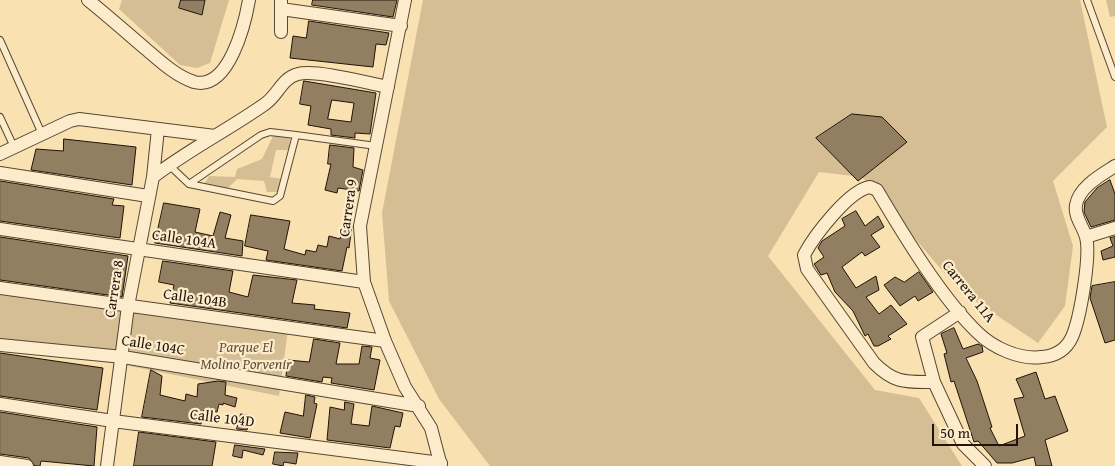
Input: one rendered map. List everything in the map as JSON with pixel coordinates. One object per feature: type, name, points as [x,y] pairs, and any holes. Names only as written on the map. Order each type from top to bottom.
[{"type":"street","points":[[88,0],[174,72],[196,82],[208,80],[220,74],[231,59],[245,20],[249,0]]},
{"type":"street","name":"Carrera 9","points":[[405,0],[360,226],[364,282],[385,341],[405,386],[431,428],[441,465]]},
{"type":"street","points":[[281,32],[281,4],[401,26]]},
{"type":"street","points":[[153,177],[168,165],[241,121],[271,100],[288,78],[300,73],[388,86]]},
{"type":"street","points":[[0,154],[79,119],[215,136]]},
{"type":"street","name":"Carrera 8","points":[[107,466],[128,306],[153,177],[158,129]]},
{"type":"street","name":"Carrera 11A","points":[[934,382],[902,382],[882,371],[807,269],[804,259],[806,250],[834,214],[857,192],[870,187],[877,190],[935,280],[978,334],[1015,355],[1032,359],[1050,356],[1063,350],[1072,337],[1088,258],[1086,237],[1077,218],[1076,206],[1079,198],[1095,179],[1115,166]]},
{"type":"street","points":[[0,173],[148,196]]},
{"type":"street","points":[[1086,237],[1115,228]]},
{"type":"street","name":"Calle 104A","points":[[0,229],[364,282]]},
{"type":"street","name":"Calle 104B","points":[[0,288],[385,341]]},
{"type":"street","points":[[960,312],[922,337],[934,382],[963,444],[985,466]]},
{"type":"street","name":"Calle 104C","points":[[0,345],[122,357],[419,406]]},
{"type":"street","name":"Calle 104D","points":[[0,404],[441,465]]},
{"type":"street","points":[[0,462],[27,466]]},
{"type":"lane","points":[[1087,0],[1092,19],[1115,76]]},
{"type":"lane","points":[[0,40],[42,134]]},
{"type":"lane","points":[[0,117],[14,147]]},
{"type":"lane","points":[[189,184],[261,135],[270,132],[376,146]]},
{"type":"lane","points":[[168,165],[189,184],[273,201],[277,200],[296,135]]},
{"type":"green space","points":[[122,0],[229,0],[210,63],[197,68],[180,65],[119,9]]},
{"type":"green space","points":[[423,0],[1080,0],[1107,127],[1053,181],[1073,246],[1065,306],[1038,343],[959,290],[862,177],[819,172],[768,256],[875,390],[919,398],[962,466],[490,466],[439,399],[389,301],[382,213]]},
{"type":"green space","points":[[1106,0],[1115,0],[1115,16],[1110,17]]},
{"type":"green space","points":[[274,134],[290,137],[289,150],[276,150],[270,177],[282,179],[279,192],[267,192],[264,181],[237,179],[228,188],[204,185],[209,176],[235,177],[237,169],[262,159]]},
{"type":"green space","name":"Parque El Molino Porvenir","points":[[0,288],[288,330],[279,396],[120,364],[0,347]]},
{"type":"building","points":[[181,0],[205,0],[202,15],[179,8]]},
{"type":"building","points":[[313,0],[397,0],[393,17],[312,5]]},
{"type":"building","points":[[309,21],[389,33],[386,45],[376,44],[373,67],[290,58],[293,36],[306,38]]},
{"type":"building","points":[[304,81],[376,93],[370,134],[355,133],[355,138],[331,135],[331,129],[308,125],[311,106],[300,104]],"holes":[[[332,100],[354,103],[351,122],[328,119]]]},
{"type":"building","points":[[852,114],[882,117],[907,142],[858,181],[816,138]]},
{"type":"building","points":[[64,139],[136,147],[132,185],[31,170],[36,149],[63,151]]},
{"type":"building","points":[[330,145],[354,148],[353,167],[363,170],[359,191],[338,188],[337,193],[325,190],[331,164],[328,164]]},
{"type":"building","points":[[1110,180],[1115,194],[1115,220],[1091,227],[1084,212],[1085,202],[1097,188]]},
{"type":"building","points":[[0,181],[114,199],[112,205],[124,206],[120,238],[0,221]]},
{"type":"building","points":[[164,203],[200,209],[195,232],[213,236],[220,212],[231,215],[225,238],[243,241],[242,256],[155,243]]},
{"type":"building","points":[[856,211],[865,226],[878,216],[884,227],[871,235],[880,247],[865,256],[862,252],[842,267],[856,288],[876,276],[879,290],[866,297],[879,314],[891,305],[907,324],[888,336],[891,339],[878,346],[874,346],[868,334],[865,336],[853,311],[835,292],[827,273],[821,275],[814,264],[824,257],[818,248],[822,241],[845,226],[842,219]]},
{"type":"building","points":[[251,215],[290,221],[284,249],[305,255],[306,250],[316,252],[318,245],[327,247],[329,236],[340,239],[343,225],[352,226],[349,248],[347,247],[342,271],[266,260],[268,251],[245,246]]},
{"type":"building","points":[[0,237],[128,256],[122,297],[0,280]]},
{"type":"building","points":[[1115,237],[1115,257],[1103,260],[1101,251],[1113,246],[1110,238]]},
{"type":"building","points":[[163,261],[233,271],[229,292],[248,297],[253,275],[297,280],[292,303],[315,305],[314,309],[350,313],[347,328],[170,303],[174,285],[159,282]]},
{"type":"building","points":[[919,272],[933,292],[918,301],[915,296],[900,306],[884,285],[895,277],[904,282]]},
{"type":"building","points":[[1115,282],[1115,340],[1105,343],[1090,298],[1092,286]]},
{"type":"building","points":[[954,328],[963,349],[978,344],[982,346],[983,352],[966,358],[977,381],[992,427],[990,428],[999,446],[1025,436],[1014,399],[1024,397],[1016,379],[1036,372],[1045,399],[1055,396],[1068,431],[1045,440],[1052,466],[1036,466],[1034,457],[1012,463],[997,463],[978,441],[974,442],[954,381],[951,382],[944,354],[947,353],[941,334]]},
{"type":"building","points":[[314,339],[340,343],[336,364],[359,364],[362,346],[372,347],[370,358],[380,360],[374,390],[331,383],[332,378],[323,377],[322,382],[286,376],[288,360],[309,362]]},
{"type":"building","points":[[0,353],[103,368],[97,410],[0,396]]},
{"type":"building","points":[[151,370],[162,376],[160,395],[185,401],[186,394],[197,397],[198,384],[218,381],[226,382],[225,395],[237,398],[235,407],[223,403],[223,405],[219,404],[217,412],[204,410],[201,424],[142,417]]},
{"type":"building","points":[[306,395],[315,397],[314,403],[317,404],[310,438],[280,433],[285,412],[303,416]]},
{"type":"building","points":[[345,402],[354,404],[351,424],[369,426],[372,406],[403,413],[400,427],[395,426],[390,448],[327,440],[330,407],[344,410]]},
{"type":"building","points":[[0,412],[97,427],[94,466],[41,461],[40,466],[35,466],[29,458],[0,454]]},
{"type":"building","points":[[241,414],[251,416],[247,430],[237,429]]},
{"type":"building","points":[[139,432],[216,442],[212,466],[134,466]]},
{"type":"building","points":[[235,445],[265,449],[263,455],[243,450],[242,458],[233,456]]},
{"type":"building","points":[[275,452],[298,453],[296,464],[284,462],[283,466],[273,464]]}]
